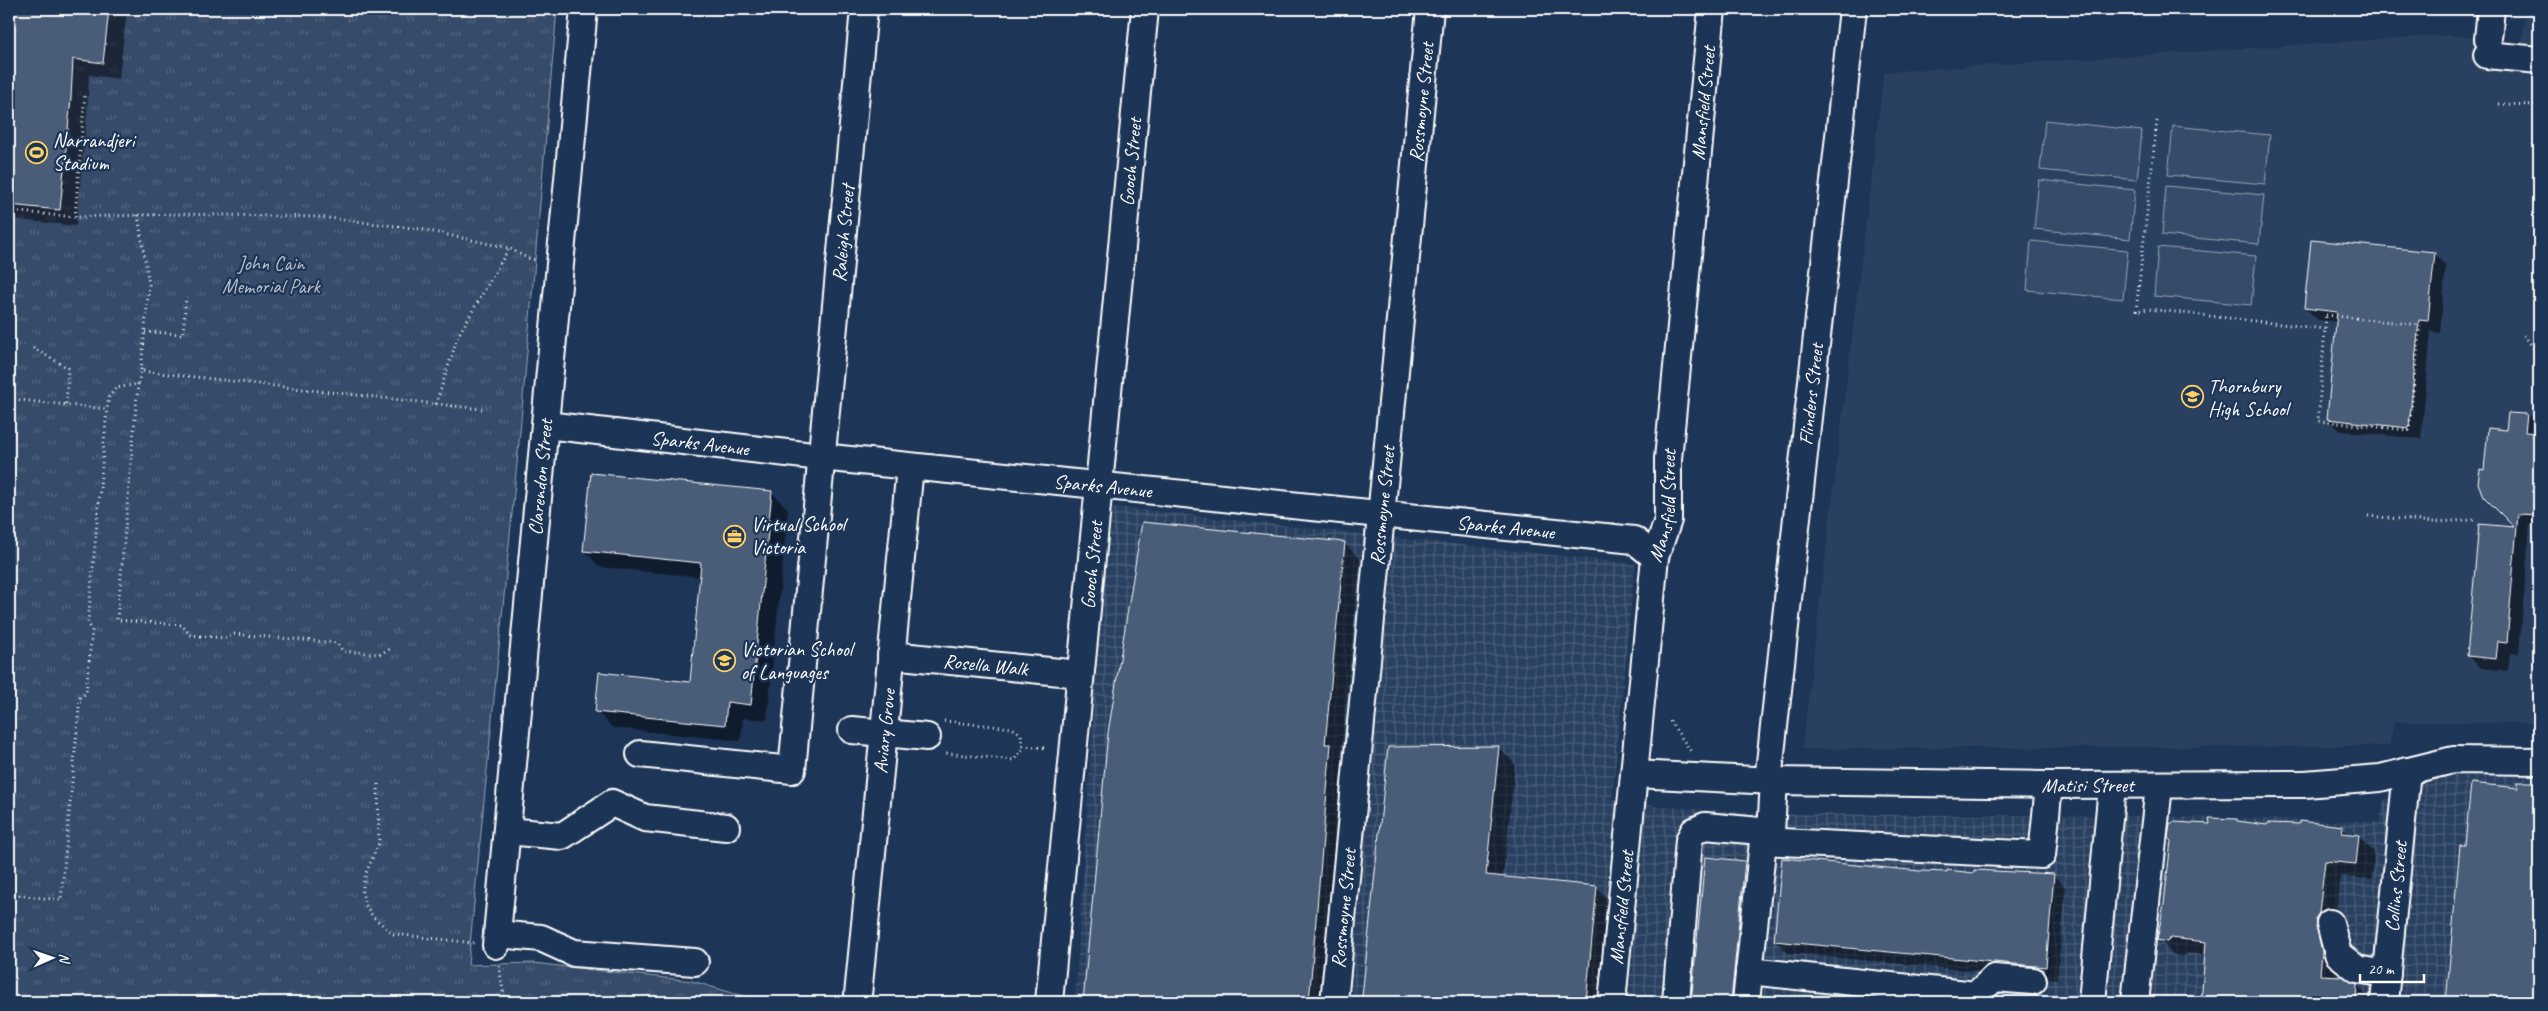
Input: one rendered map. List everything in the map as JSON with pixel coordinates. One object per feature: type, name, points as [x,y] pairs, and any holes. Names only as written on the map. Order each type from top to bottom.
[{"type":"street","name":"Clarendon Street","points":[[496,939],[584,9]]},
{"type":"street","name":"Raleigh Street","points":[[640,754],[792,770],[864,9]]},
{"type":"street","name":"Gooch Street","points":[[1049,1002],[1097,485],[1145,9]]},
{"type":"street","name":"Rossmoyne Street","points":[[1334,1002],[1430,9]]},
{"type":"street","name":"Mansfield Street","points":[[1612,1002],[1655,557],[1668,520],[1668,459],[1712,9]]},
{"type":"street","name":"Flinders Street","points":[[1746,1002],[1748,971],[1767,836],[1771,781],[1854,9]]},
{"type":"street","points":[[2491,9],[2488,47],[2539,60]]},
{"type":"street","name":"Sparks Avenue","points":[[546,425],[821,458],[1634,540],[1655,557]]},
{"type":"street","name":"Aviary Grove","points":[[858,995],[910,467]]},
{"type":"street","name":"Rosella Walk","points":[[891,655],[1080,674]]},
{"type":"street","points":[[852,730],[935,736]]},
{"type":"street","name":"Matisi Street","points":[[1634,774],[1771,781],[2112,786],[2306,784],[2380,778],[2453,760],[2539,761]]},
{"type":"street","name":"Collins Street","points":[[2384,1002],[2406,771]]},
{"type":"street","points":[[1676,1002],[1689,840],[1694,830],[1705,826],[1767,836],[2042,855],[2049,785]]},
{"type":"street","points":[[2092,1002],[2112,786]]},
{"type":"street","points":[[2135,1002],[2159,786]]},
{"type":"street","points":[[507,831],[562,836],[612,803],[645,818],[726,827]]},
{"type":"street","points":[[2330,923],[2338,954],[2356,969],[2387,974]]},
{"type":"street","points":[[496,939],[542,938],[574,953],[695,962]]},
{"type":"street","points":[[1748,971],[1975,998],[1994,978],[2032,981]]},
{"type":"path","points":[[74,217],[85,93]]},
{"type":"path","points":[[2498,104],[2539,105]]},
{"type":"path","points":[[2157,121],[2136,311],[2148,309],[2325,328]]},
{"type":"path","points":[[9,211],[74,217],[138,215],[320,217],[420,229],[509,248],[527,258],[561,262]]},
{"type":"path","points":[[138,215],[149,285],[116,620],[182,625],[190,635],[226,638],[234,634],[337,643],[343,651],[380,654],[390,649]]},
{"type":"path","points":[[436,404],[458,336],[509,248]]},
{"type":"path","points":[[145,332],[183,334],[186,297]]},
{"type":"path","points":[[2326,315],[2420,325],[2409,430],[2318,421],[2325,328],[2326,315]]},
{"type":"path","points":[[2524,335],[2539,356]]},
{"type":"path","points":[[33,348],[68,368],[66,406]]},
{"type":"path","points":[[142,371],[482,409]]},
{"type":"path","points":[[9,894],[61,900],[80,698],[86,693],[92,630],[88,623],[107,408],[109,397],[116,388],[138,384]]},
{"type":"path","points":[[9,399],[66,406],[107,408]]},
{"type":"path","points":[[2368,516],[2433,522],[2474,520]]},
{"type":"path","points":[[1670,721],[1692,752]]},
{"type":"path","points":[[1012,728],[1021,735],[1023,746],[1019,757],[1014,760],[935,736],[1012,728]]},
{"type":"path","points":[[1023,746],[1047,748]]},
{"type":"path","points":[[378,784],[379,843],[366,873],[362,891],[365,904],[374,917],[394,934],[496,939],[505,1002]]},
{"type":"shaded area","name":"Thornbury High School","points":[[2525,12],[2539,13],[2539,723],[2394,722],[2389,746],[1802,749],[1884,72],[2449,35],[2522,42]]},
{"type":"shaded area","points":[[1106,506],[1635,564],[1612,800],[1662,807],[1773,814],[2140,816],[2380,822],[2384,800],[2440,776],[2539,776],[2539,1002],[2046,1002],[2057,872],[2043,1002],[1075,1002]]},
{"type":"green space","name":"John Cain Memorial Park","points":[[9,9],[557,9],[520,432],[468,965],[533,963],[692,981],[763,1002],[9,1002]]},
{"type":"green space","points":[[2045,120],[2142,131],[2137,180],[2040,170]]},
{"type":"green space","points":[[2173,126],[2270,135],[2265,184],[2168,175]]},
{"type":"green space","points":[[2039,180],[2135,190],[2130,239],[2034,229]]},
{"type":"green space","points":[[2166,186],[2264,195],[2259,244],[2162,235]]},
{"type":"green space","points":[[2031,241],[2128,250],[2123,299],[2027,290]]},
{"type":"green space","points":[[2158,247],[2256,256],[2251,305],[2154,296]]},
{"type":"building","name":"Narrandjeri Stadium","points":[[9,9],[109,9],[103,63],[73,59],[60,210],[9,205]]},
{"type":"building","points":[[2311,240],[2435,252],[2428,321],[2419,320],[2409,428],[2327,419],[2337,312],[2304,308]]},
{"type":"building","points":[[2508,413],[2527,414],[2525,432],[2539,433],[2538,515],[2518,514],[2507,642],[2498,641],[2496,659],[2467,656],[2479,524],[2514,527],[2483,496],[2478,483],[2480,469],[2484,470],[2488,428],[2506,430]]},
{"type":"building","points":[[591,473],[772,491],[751,705],[727,702],[725,725],[595,712],[599,672],[690,682],[701,563],[583,551]]},
{"type":"building","points":[[1142,522],[1345,542],[1325,744],[1331,744],[1309,1002],[1083,1002],[1108,733]]},
{"type":"building","points":[[1499,746],[1486,875],[1597,886],[1586,1002],[1378,1002],[1379,999],[1362,997],[1388,747]]},
{"type":"building","points":[[2518,782],[2539,782],[2539,1002],[2446,1002],[2460,845],[2465,845],[2471,783],[2518,788]]},
{"type":"building","points":[[2209,818],[2237,819],[2237,821],[2267,825],[2268,823],[2299,824],[2299,821],[2343,826],[2342,833],[2359,835],[2356,864],[2325,861],[2319,913],[2315,919],[2322,952],[2320,975],[2342,976],[2357,984],[2356,1002],[2201,1002],[2206,942],[2171,938],[2167,942],[2157,940],[2164,904],[2171,841],[2168,838],[2170,824],[2173,822],[2210,824]]},
{"type":"building","points":[[1705,857],[1745,861],[1731,1002],[1691,1002]]},
{"type":"building","points":[[1782,858],[1920,871],[1947,872],[1947,870],[1974,873],[1974,870],[2054,874],[2046,967],[1774,941]]},
{"type":"place","name":"Narrandjeri Stadium","points":[[37,152]]},
{"type":"place","name":"Thornbury High School","points":[[2192,397]]},
{"type":"place","name":"Virtual School Victoria","points":[[735,536]]},
{"type":"place","name":"Victorian School of Languages","points":[[725,661]]}]
